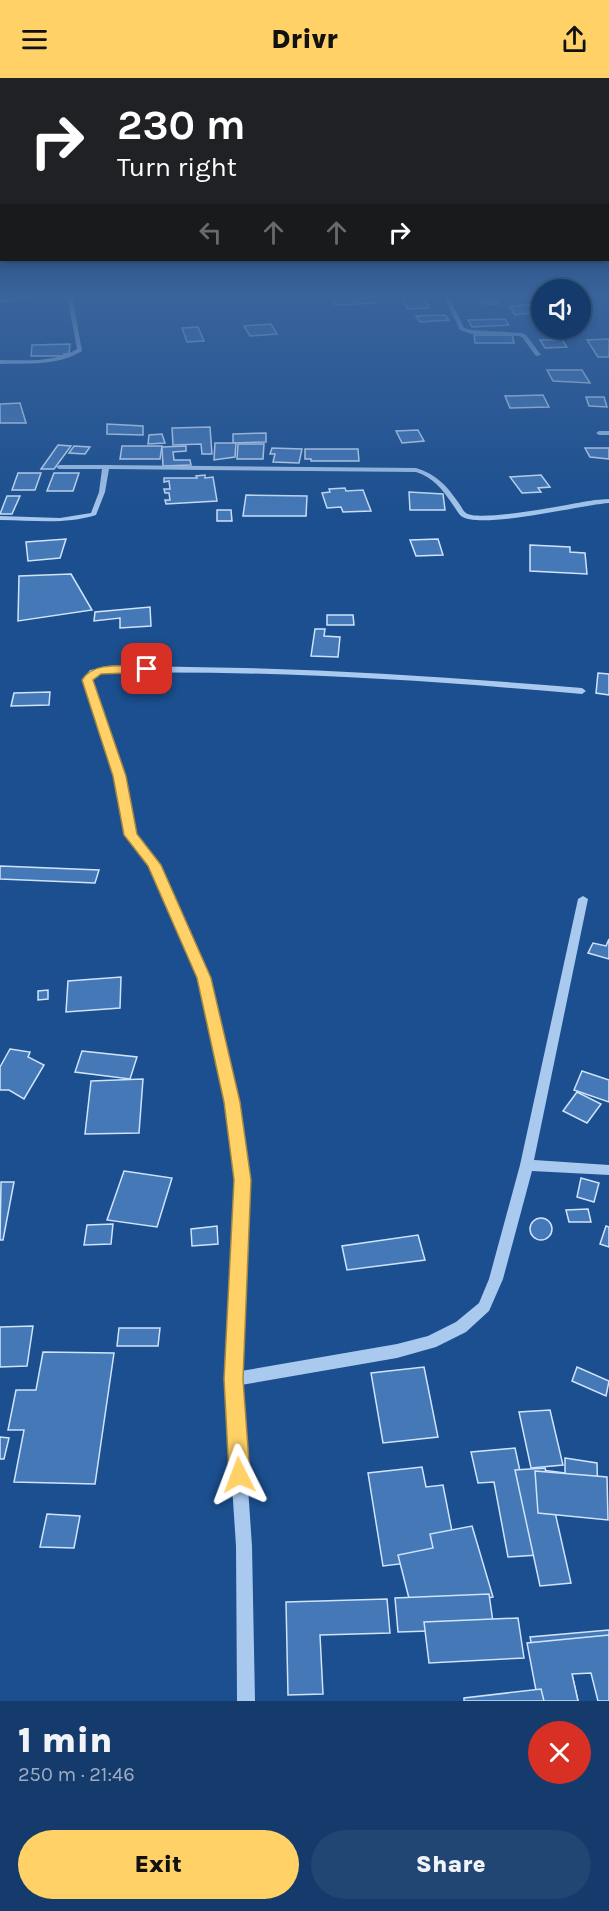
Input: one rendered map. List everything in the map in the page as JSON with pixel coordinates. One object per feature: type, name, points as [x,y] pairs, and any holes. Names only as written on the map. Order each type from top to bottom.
[{"type":"street","points":[[599,433],[609,433]]},
{"type":"street","points":[[59,467],[416,470],[438,478],[463,514],[478,519],[501,518],[576,504],[609,501]]},
{"type":"street","points":[[0,518],[58,519],[81,518],[94,514],[102,492],[106,467]]},
{"type":"street","points":[[246,1701],[244,1546],[233,1379],[242,1180],[232,1102],[204,978],[154,865],[130,835],[119,776],[88,677],[93,672],[110,670],[304,671],[441,678],[582,691]]},
{"type":"street","points":[[233,1379],[397,1351],[431,1342],[461,1327],[484,1307],[496,1279],[527,1165],[583,899]]},
{"type":"street","points":[[527,1165],[609,1170]]},
{"type":"building","points":[[547,371],[582,371],[590,383],[553,381]]},
{"type":"building","points":[[543,395],[549,407],[510,408],[505,396]]},
{"type":"building","points":[[586,397],[604,397],[607,407],[589,406]]},
{"type":"building","points":[[20,403],[26,423],[0,423],[0,404]]},
{"type":"building","points":[[107,424],[143,426],[143,435],[107,434]]},
{"type":"building","points":[[210,427],[212,454],[202,454],[201,444],[173,445],[172,428]]},
{"type":"building","points":[[418,430],[424,441],[402,443],[396,431]]},
{"type":"building","points":[[266,433],[266,442],[233,443],[233,434]]},
{"type":"building","points":[[162,434],[165,443],[148,444],[149,435]]},
{"type":"building","points":[[215,443],[236,443],[235,457],[214,460]]},
{"type":"building","points":[[238,444],[264,444],[263,459],[237,459]]},
{"type":"building","points":[[58,445],[71,446],[54,469],[41,469]]},
{"type":"building","points":[[74,446],[90,447],[85,454],[69,453]]},
{"type":"building","points":[[122,446],[162,446],[160,459],[120,459]]},
{"type":"building","points":[[186,446],[186,451],[173,452],[174,460],[190,460],[191,465],[163,466],[162,447]]},
{"type":"building","points":[[272,448],[302,449],[299,463],[273,462],[275,454],[270,454]]},
{"type":"building","points":[[585,448],[609,448],[609,459],[590,457]]},
{"type":"building","points":[[305,449],[358,449],[359,461],[311,461],[311,459],[305,459]]},
{"type":"building","points":[[18,473],[41,473],[35,490],[12,490]]},
{"type":"building","points":[[54,473],[79,473],[73,491],[47,491]]},
{"type":"building","points":[[205,475],[205,478],[213,477],[217,501],[166,504],[165,500],[170,500],[169,493],[165,493],[164,489],[170,489],[169,481],[164,482],[164,478],[197,478],[196,476]]},
{"type":"building","points":[[541,475],[550,487],[538,488],[541,492],[522,493],[510,477]]},
{"type":"building","points":[[345,488],[346,491],[363,490],[371,511],[343,512],[341,507],[327,508],[322,493],[330,492],[329,489]]},
{"type":"building","points":[[409,492],[443,494],[445,510],[410,510]]},
{"type":"building","points":[[246,495],[307,496],[306,516],[243,516]]},
{"type":"building","points":[[7,496],[20,496],[12,514],[0,514]]},
{"type":"building","points":[[217,510],[231,510],[232,521],[217,521]]},
{"type":"building","points":[[66,539],[60,558],[28,561],[26,542]]},
{"type":"building","points":[[438,539],[443,555],[416,556],[410,540]]},
{"type":"building","points":[[530,545],[570,547],[570,552],[585,553],[587,574],[530,571]]},
{"type":"building","points":[[71,574],[92,610],[18,621],[19,576]]},
{"type":"building","points":[[150,607],[151,626],[120,628],[120,618],[94,621],[95,612]]},
{"type":"building","points":[[327,615],[353,615],[354,625],[327,625]]},
{"type":"building","points":[[315,629],[325,629],[324,636],[340,637],[338,657],[311,656]]},
{"type":"building","points":[[598,673],[609,674],[609,695],[596,693]]},
{"type":"building","points":[[50,692],[49,705],[11,706],[14,693]]},
{"type":"building","points":[[0,866],[99,870],[95,883],[0,879]]},
{"type":"building","points":[[609,939],[609,959],[588,953],[593,943],[606,946]]},
{"type":"building","points":[[121,977],[120,1008],[66,1012],[68,981]]},
{"type":"building","points":[[48,990],[48,999],[38,1000],[38,991]]},
{"type":"building","points":[[10,1049],[30,1052],[28,1057],[44,1065],[24,1099],[9,1090],[0,1090],[0,1067]]},
{"type":"building","points":[[82,1051],[137,1057],[130,1079],[75,1072]]},
{"type":"building","points":[[582,1071],[609,1080],[609,1102],[574,1090]]},
{"type":"building","points":[[143,1079],[139,1133],[85,1134],[91,1081]]},
{"type":"building","points":[[577,1092],[601,1104],[587,1123],[563,1111]]},
{"type":"building","points":[[124,1171],[172,1178],[157,1227],[107,1220]]},
{"type":"building","points":[[581,1178],[599,1183],[594,1202],[577,1197]]},
{"type":"building","points":[[1,1182],[14,1182],[3,1240],[0,1240]]},
{"type":"building","points":[[588,1209],[591,1222],[569,1222],[566,1210]]},
{"type":"building","points":[[541,1218],[549,1221],[552,1229],[549,1237],[541,1240],[533,1237],[530,1229],[533,1221]]},
{"type":"building","points":[[113,1224],[111,1244],[84,1245],[87,1225]]},
{"type":"building","points":[[217,1226],[218,1244],[192,1246],[191,1229]]},
{"type":"building","points":[[606,1226],[609,1227],[609,1247],[600,1244]]},
{"type":"building","points":[[418,1235],[425,1260],[347,1270],[342,1246]]},
{"type":"building","points":[[33,1326],[27,1366],[0,1367],[0,1327]]},
{"type":"building","points":[[119,1328],[160,1328],[158,1346],[117,1346]]},
{"type":"building","points":[[43,1352],[114,1353],[95,1484],[14,1482],[24,1430],[8,1430],[16,1390],[36,1390]]},
{"type":"building","points":[[424,1367],[438,1437],[383,1443],[371,1373]]},
{"type":"building","points":[[577,1367],[609,1381],[606,1396],[572,1381]]},
{"type":"building","points":[[550,1410],[563,1465],[531,1468],[519,1412]]},
{"type":"building","points":[[0,1437],[9,1438],[4,1459],[0,1459]]},
{"type":"building","points":[[515,1448],[538,1555],[508,1557],[494,1482],[478,1483],[471,1452]]},
{"type":"building","points":[[565,1458],[597,1463],[598,1501],[535,1493],[535,1469],[565,1473]]},
{"type":"building","points":[[422,1467],[426,1487],[443,1485],[457,1557],[383,1566],[368,1473]]},
{"type":"building","points":[[545,1468],[571,1583],[540,1586],[515,1470]]},
{"type":"building","points":[[535,1471],[607,1477],[608,1520],[538,1513]]},
{"type":"building","points":[[47,1514],[80,1516],[74,1548],[40,1547]]},
{"type":"building","points":[[472,1526],[493,1597],[413,1614],[398,1555],[433,1548],[430,1534]]},
{"type":"building","points":[[489,1594],[494,1629],[398,1632],[395,1598]]},
{"type":"building","points":[[387,1599],[390,1633],[320,1635],[323,1694],[288,1695],[286,1602]]},
{"type":"building","points":[[518,1618],[524,1658],[429,1663],[424,1622]]},
{"type":"building","points":[[609,1630],[609,1701],[605,1701],[597,1667],[571,1670],[578,1701],[543,1701],[530,1637]]},
{"type":"building","points":[[609,1635],[609,1701],[598,1701],[591,1673],[572,1674],[578,1701],[538,1701],[527,1643]]},
{"type":"building","points":[[541,1689],[544,1701],[464,1701],[464,1698]]},
{"type":"route","points":[[147,669],[99,670],[93,672],[87,680],[119,776],[130,835],[154,865],[204,978],[232,1102],[242,1180],[233,1379],[239,1475]]}]
